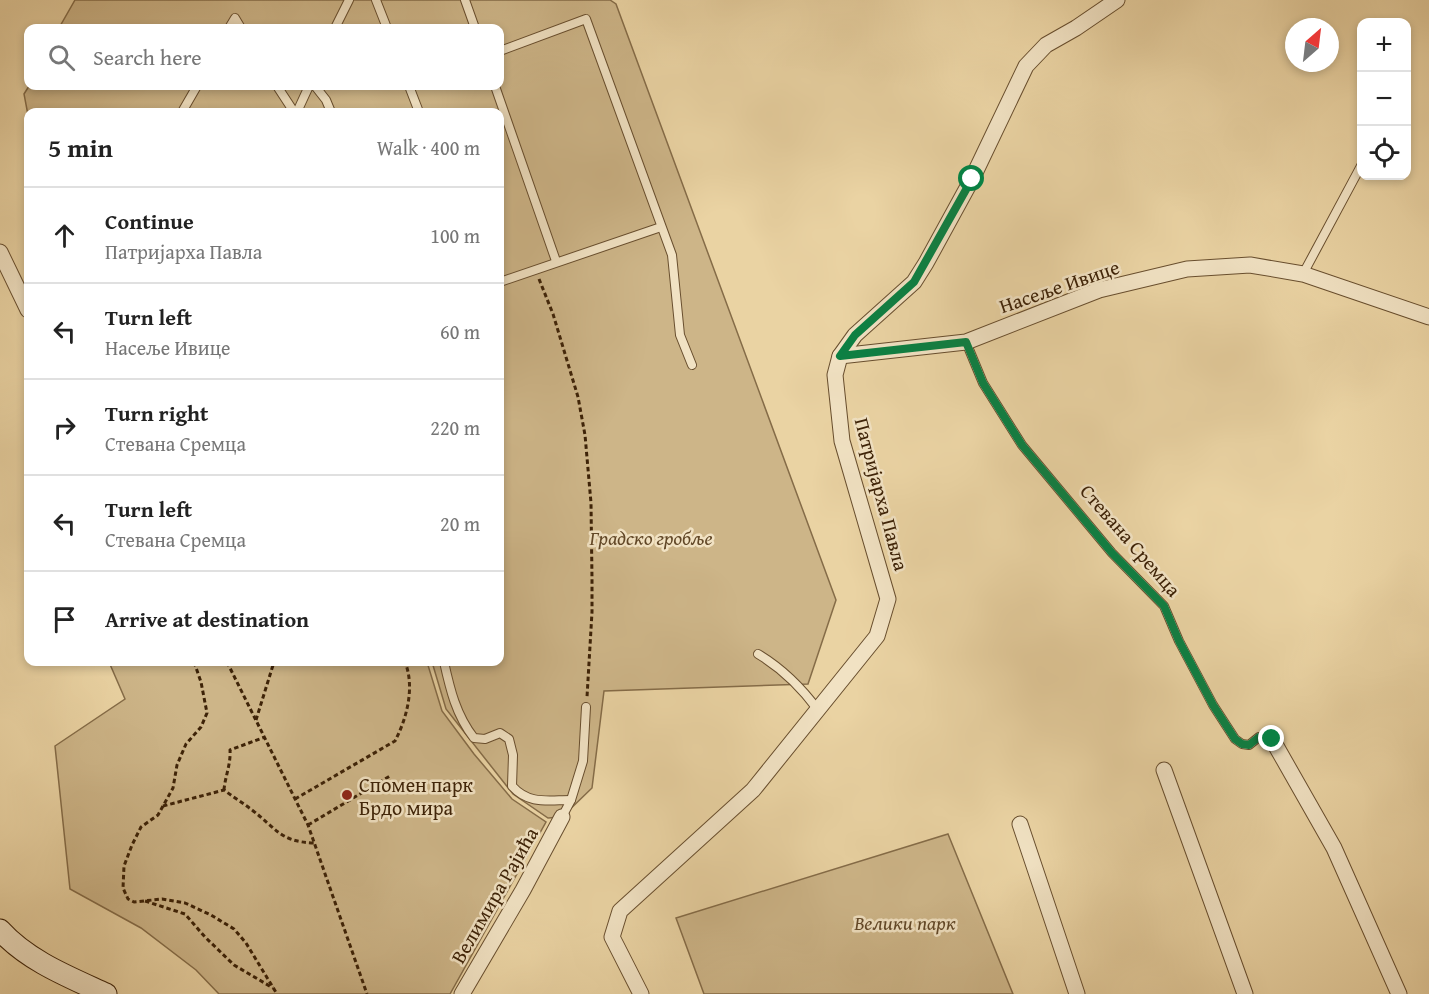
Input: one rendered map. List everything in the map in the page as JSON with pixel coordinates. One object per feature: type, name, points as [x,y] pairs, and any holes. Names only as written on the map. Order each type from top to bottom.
[{"type":"street","name":"Патријарха Павла","points":[[641,994],[612,938],[620,911],[753,790],[877,636],[888,599],[842,441],[834,375],[840,356],[855,335],[914,282],[972,179],[1026,66],[1046,45],[1118,0]]},
{"type":"street","points":[[0,252],[24,302]]},
{"type":"street","name":"Насеље Ивице","points":[[840,356],[966,342],[1099,290],[1187,269],[1250,265],[1303,274],[1429,317]]},
{"type":"street","name":"Стевана Сремца","points":[[1272,739],[1334,849],[1399,994]]},
{"type":"street","points":[[1164,770],[1245,994]]},
{"type":"street","name":"Велимира Рајића","points":[[462,994],[562,818]]},
{"type":"street","points":[[1020,824],[1077,994]]},
{"type":"street","points":[[0,930],[28,954],[98,992]]},
{"type":"lane","points":[[337,24],[349,0]]},
{"type":"lane","points":[[376,0],[385,24]]},
{"type":"lane","points":[[465,0],[474,24]]},
{"type":"lane","points":[[504,50],[586,19],[672,255],[680,335],[692,365]]},
{"type":"lane","points":[[184,108],[195,90]]},
{"type":"lane","points":[[280,90],[292,108]]},
{"type":"lane","points":[[297,108],[307,90]]},
{"type":"lane","points":[[318,90],[329,108]]},
{"type":"lane","points":[[411,90],[418,108]]},
{"type":"lane","points":[[496,90],[503,108]]},
{"type":"lane","points":[[504,112],[556,261]]},
{"type":"lane","points":[[1303,274],[1357,173]]},
{"type":"lane","points":[[504,280],[661,227]]},
{"type":"lane","name":"Стевана Сремца","points":[[966,342],[983,383],[1022,445],[1112,553],[1164,606],[1179,641],[1213,705],[1235,739],[1242,744],[1249,745],[1259,737],[1272,739]]},
{"type":"lane","points":[[758,654],[778,666],[803,689],[818,710]]},
{"type":"lane","points":[[445,666],[462,723],[474,738],[485,739],[500,733],[508,739],[513,755],[512,786],[521,796],[534,800],[571,800]]},
{"type":"lane","points":[[562,818],[571,800],[583,761],[586,707]]},
{"type":"path","points":[[536,268],[578,397],[585,435],[591,503],[592,590],[586,707]]},
{"type":"path","points":[[195,666],[207,713],[201,727],[186,744],[177,765],[173,788],[158,815],[141,827],[124,866],[123,888],[128,899],[134,902],[162,898],[185,903],[234,929],[246,943],[277,994]]},
{"type":"path","points":[[229,666],[308,825],[367,994]]},
{"type":"path","points":[[256,720],[273,666]]},
{"type":"path","points":[[295,799],[395,741],[401,729],[410,696],[407,666]]},
{"type":"path","points":[[224,790],[226,773],[231,760],[230,750],[265,737]]},
{"type":"path","points":[[308,825],[390,776]]},
{"type":"path","points":[[163,806],[224,790]]},
{"type":"path","points":[[224,790],[253,811],[277,833],[298,843],[314,843]]},
{"type":"path","points":[[143,901],[185,914],[234,965],[274,988]]},
{"type":"green space","name":"Градско гробље","points":[[75,0],[610,0],[616,4],[836,600],[808,684],[604,691],[592,788],[562,817],[548,818],[513,794],[446,709],[433,666],[504,666],[504,108],[27,108],[24,94],[26,90],[504,90],[504,24],[61,24]]},
{"type":"green space","name":"Спомен парк Брдо мира","points":[[111,666],[428,666],[442,711],[474,754],[512,799],[546,822],[450,994],[219,994],[196,970],[141,928],[70,889],[55,746],[125,699]]},
{"type":"green space","name":"Велики парк","points":[[948,834],[1013,994],[704,994],[676,918]]},
{"type":"place","name":"Спомен парк Брдо мира","points":[[347,795]]},
{"type":"route","points":[[972,179],[914,282],[874,316],[855,335],[840,356],[966,342],[993,402],[1022,445],[1112,553],[1164,606],[1174,631],[1213,705],[1235,739],[1242,744],[1249,745],[1259,737],[1272,739]]}]
